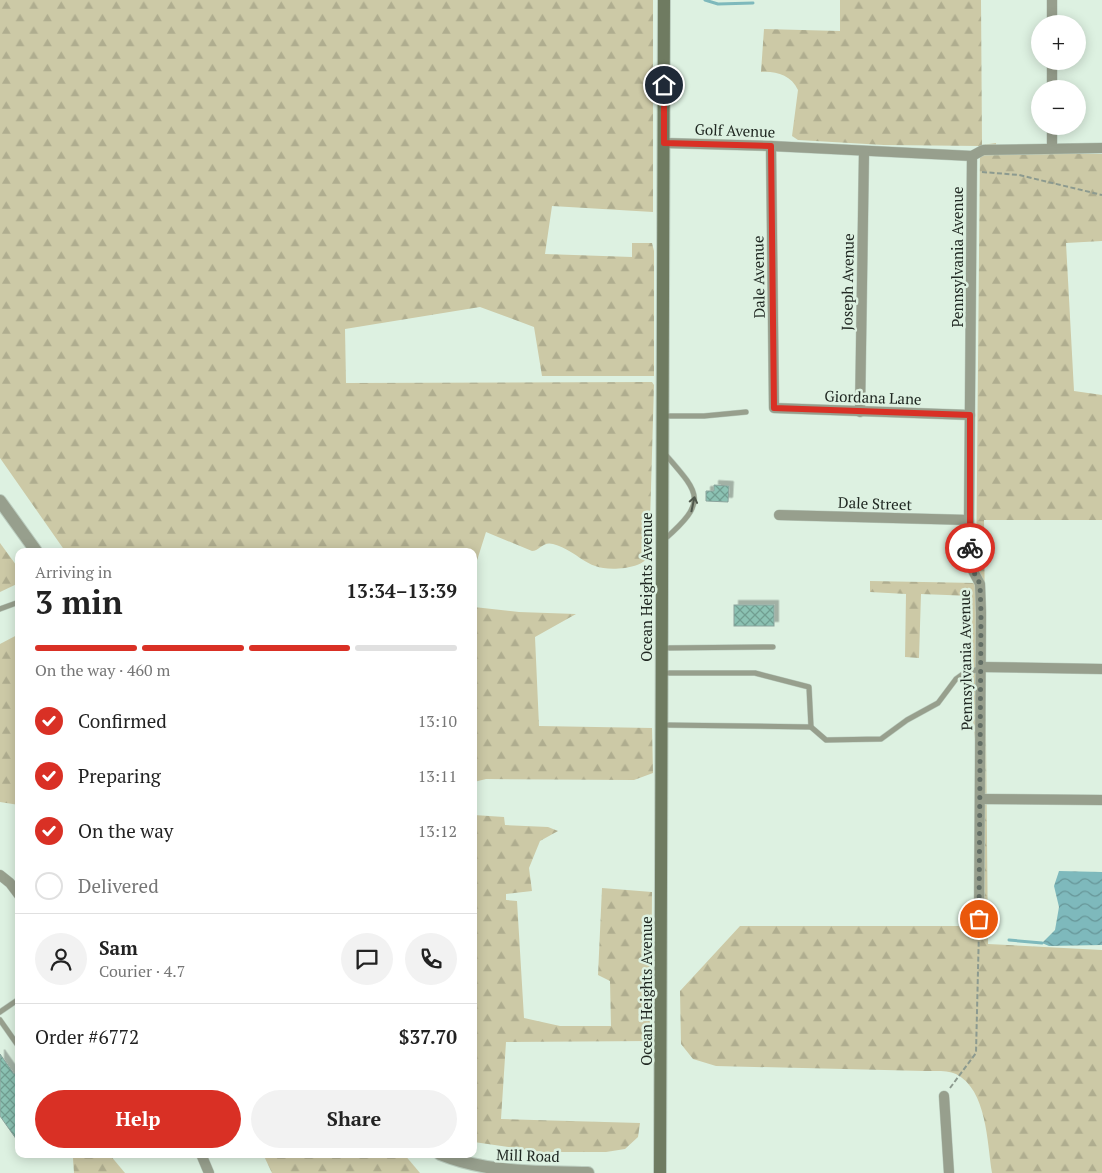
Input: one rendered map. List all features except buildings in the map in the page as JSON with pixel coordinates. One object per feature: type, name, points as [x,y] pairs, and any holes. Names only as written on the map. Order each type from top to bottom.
[{"type":"main road","name":"Ocean Heights Avenue","points":[[660,1173],[664,0]]},
{"type":"street","points":[[1052,0],[1052,15]]},
{"type":"street","points":[[1052,135],[1052,148]]},
{"type":"street","name":"Golf Avenue","points":[[664,143],[771,146],[864,152]]},
{"type":"street","name":"Dale Avenue","points":[[771,146],[774,408]]},
{"type":"street","points":[[864,152],[972,156],[983,150],[1102,148]]},
{"type":"street","name":"Joseph Avenue","points":[[860,412],[864,152]]},
{"type":"street","name":"Pennsylvania Avenue","points":[[972,156],[969,520],[970,565],[980,584],[982,667],[979,919]]},
{"type":"street","name":"Giordana Lane","points":[[774,408],[970,415]]},
{"type":"street","points":[[0,501],[34,548]]},
{"type":"street","name":"Dale Street","points":[[779,515],[969,520]]},
{"type":"street","points":[[982,667],[1102,669]]},
{"type":"street","points":[[981,799],[1102,800]]},
{"type":"street","points":[[0,875],[15,890]]},
{"type":"street","points":[[944,1096],[949,1173]]},
{"type":"street","points":[[203,1158],[209,1173]]},
{"type":"street","name":"Mill Road","points":[[449,1158],[460,1163],[509,1172],[588,1173]]},
{"type":"lane","points":[[663,416],[704,416],[746,412]]},
{"type":"lane","points":[[662,541],[687,518],[694,500],[691,485],[663,452]]},
{"type":"lane","points":[[0,609],[15,603]]},
{"type":"lane","points":[[662,648],[773,647]]},
{"type":"lane","points":[[662,725],[811,727],[826,740],[882,739],[907,720],[938,704],[956,679],[962,674],[982,667]]},
{"type":"lane","points":[[663,673],[755,673],[809,687],[811,727]]},
{"type":"lane","points":[[0,1012],[15,1002]]},
{"type":"lane","points":[[0,1020],[15,1041]]},
{"type":"path","points":[[972,172],[992,171],[1019,175],[1102,195]]},
{"type":"path","points":[[944,1096],[976,1053],[979,919]]},
{"type":"green space","points":[[0,0],[653,0],[653,212],[552,206],[545,254],[632,257],[632,243],[652,243],[654,251],[654,376],[542,376],[534,327],[480,307],[345,329],[346,383],[652,382],[654,385],[649,557],[641,563],[625,568],[601,568],[550,543],[532,551],[486,532],[477,560],[477,548],[63,548],[0,458]]},
{"type":"green space","points":[[840,0],[981,0],[982,145],[996,143],[996,154],[1102,154],[1102,241],[1066,243],[1074,391],[1102,395],[1102,520],[984,520],[988,944],[1102,950],[1102,1173],[992,1173],[987,1132],[980,1104],[966,1082],[953,1073],[941,1071],[716,1066],[693,1059],[681,1044],[680,991],[740,926],[976,926],[981,799],[973,719],[972,596],[921,594],[919,658],[905,657],[906,594],[870,592],[870,581],[976,583],[980,146],[884,145],[798,140],[792,136],[798,90],[787,77],[772,72],[761,72],[764,29],[840,31]]},
{"type":"green space","points":[[0,543],[15,564],[15,585],[0,592]]},
{"type":"green space","points":[[477,607],[519,612],[576,614],[535,637],[539,726],[652,728],[653,773],[634,780],[486,779],[477,781]]},
{"type":"green space","points":[[15,636],[15,804],[0,802],[0,644]]},
{"type":"green space","points":[[477,815],[504,817],[505,825],[548,827],[558,831],[540,841],[529,868],[532,891],[506,894],[506,900],[517,901],[524,1018],[560,1026],[611,1026],[610,981],[598,975],[602,888],[652,892],[651,1041],[506,1042],[501,1119],[640,1123],[638,1137],[625,1149],[606,1152],[542,1152],[477,1142]]},
{"type":"green space","points":[[73,1158],[112,1158],[125,1173],[74,1173]]},
{"type":"green space","points":[[265,1158],[407,1158],[420,1173],[272,1173]]},
{"type":"water","points":[[1059,871],[1102,872],[1102,945],[1049,946],[1042,943],[1055,930],[1059,907],[1054,886]]},
{"type":"waterway","points":[[705,0],[718,4],[753,3]]},
{"type":"waterway","points":[[1009,940],[1042,943]]},
{"type":"way so far","points":[[970,548],[970,565],[980,584],[981,613],[982,705],[979,919]]},
{"type":"route","points":[[664,85],[664,143],[771,146],[774,408],[970,415],[970,548]]}]
